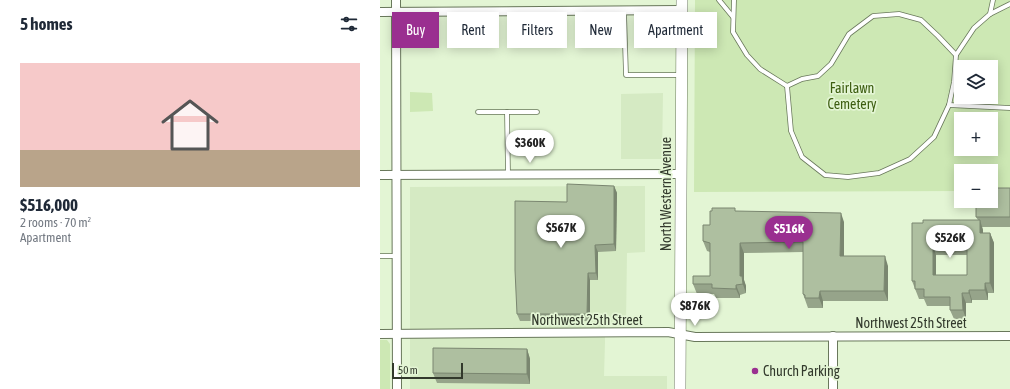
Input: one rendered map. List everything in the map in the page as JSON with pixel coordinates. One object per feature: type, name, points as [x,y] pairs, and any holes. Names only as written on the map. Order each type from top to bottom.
[{"type":"street","points":[[396,0],[396,12],[624,10],[682,5]]},
{"type":"street","name":"North Western Avenue","points":[[680,389],[682,5]]},
{"type":"street","points":[[380,12],[392,12]]},
{"type":"street","points":[[396,48],[396,389]]},
{"type":"street","points":[[380,175],[681,174]]},
{"type":"street","name":"Northwest 25th Street","points":[[380,334],[668,332],[695,337],[1010,336]]},
{"type":"street","points":[[833,389],[834,336]]},
{"type":"lane","points":[[719,0],[733,17]]},
{"type":"lane","points":[[734,0],[733,32],[747,55],[760,69],[787,86]]},
{"type":"lane","points":[[990,14],[992,0]]},
{"type":"lane","points":[[787,86],[791,131],[802,157],[825,175],[848,177],[879,173],[910,159],[934,137],[949,105],[954,82],[956,55],[974,28],[990,14],[1010,4]]},
{"type":"lane","points":[[624,10],[626,75],[681,75]]},
{"type":"lane","points":[[787,86],[818,76],[831,64],[849,34],[873,16],[899,14],[921,20],[956,55]]},
{"type":"lane","points":[[949,105],[1010,108]]},
{"type":"lane","points":[[478,112],[537,112]]},
{"type":"lane","points":[[507,112],[508,174]]},
{"type":"lane","points":[[380,256],[396,256]]},
{"type":"shaded area","points":[[663,93],[662,159],[621,159],[621,94]]},
{"type":"shaded area","points":[[645,186],[645,252],[627,253],[626,323],[605,323],[604,376],[667,376],[667,389],[410,389],[410,187]]},
{"type":"green space","name":"Fairlawn Cemetery","points":[[695,0],[1010,0],[1010,191],[998,191],[998,164],[954,164],[954,191],[694,192],[695,48],[717,48],[717,12],[695,12]]},
{"type":"green space","points":[[410,92],[432,93],[433,111],[410,112]]},
{"type":"green space","points":[[380,340],[387,340],[390,344],[390,389],[380,389]]},
{"type":"building","points":[[567,184],[614,186],[614,244],[595,245],[596,273],[588,273],[587,314],[517,314],[515,270],[515,201],[567,202]]},
{"type":"building","points":[[998,188],[1010,188],[1010,217],[976,217],[976,208],[998,208]]},
{"type":"building","points":[[712,208],[735,208],[735,211],[841,213],[840,256],[885,256],[884,291],[820,291],[819,298],[805,298],[805,295],[803,294],[803,242],[740,243],[740,276],[742,276],[743,284],[736,285],[736,289],[712,288],[712,284],[693,284],[693,276],[710,276],[710,243],[703,241],[703,225],[710,225],[710,211],[712,211]]},
{"type":"building","points":[[923,220],[980,220],[980,233],[990,233],[990,283],[985,283],[985,290],[969,290],[969,293],[962,293],[963,310],[950,310],[950,297],[924,297],[924,289],[915,289],[915,281],[912,281],[912,223],[923,223]],"holes":[[[933,245],[967,245],[967,275],[933,275]]]},
{"type":"building","points":[[433,348],[527,349],[527,374],[433,373]]},
{"type":"place","name":"Church Parking","points":[[755,371]]}]
